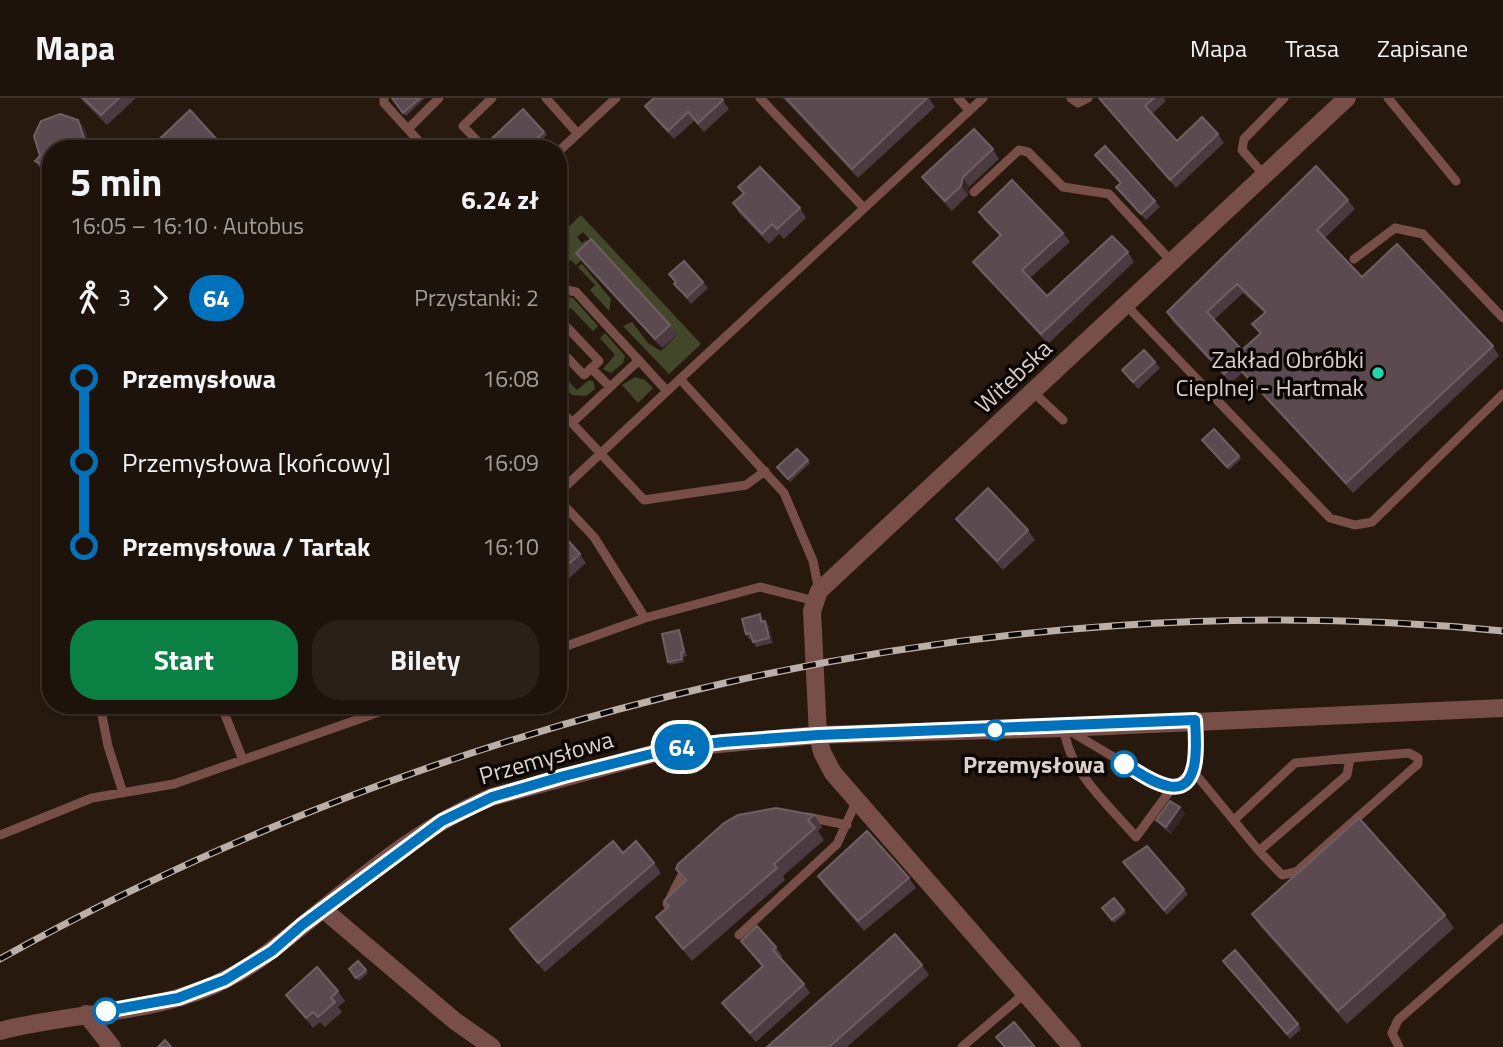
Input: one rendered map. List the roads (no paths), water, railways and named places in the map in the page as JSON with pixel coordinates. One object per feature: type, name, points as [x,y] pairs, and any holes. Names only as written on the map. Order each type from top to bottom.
[{"type":"street","name":"Witebska","points":[[817,596],[1032,391],[1347,98]]},
{"type":"street","points":[[817,596],[812,611],[818,735],[827,765],[1072,1047]]},
{"type":"street","name":"Przemysłowa","points":[[0,1031],[202,991],[261,959],[419,836],[466,807],[492,797],[675,748],[818,735],[1064,728],[1503,708]]},
{"type":"street","points":[[324,910],[455,1021],[492,1047]]},
{"type":"street","points":[[86,1014],[112,1047]]},
{"type":"lane","points":[[384,98],[384,103],[418,140]]},
{"type":"lane","points":[[408,129],[439,98]]},
{"type":"lane","points":[[476,140],[463,126],[492,98]]},
{"type":"lane","points":[[545,98],[578,134]]},
{"type":"lane","points":[[567,144],[616,98]]},
{"type":"lane","points":[[760,98],[864,208]]},
{"type":"lane","points":[[958,98],[969,110]]},
{"type":"lane","points":[[568,484],[983,98]]},
{"type":"lane","points":[[1071,98],[1078,103],[1088,98]]},
{"type":"lane","points":[[1264,176],[1242,150],[1244,139],[1284,98]]},
{"type":"lane","points":[[1388,98],[1456,181]]},
{"type":"lane","points":[[974,192],[1019,150],[1028,152],[1063,187],[1109,194],[1172,262]]},
{"type":"lane","points":[[1354,259],[1395,228],[1423,234],[1503,318]]},
{"type":"lane","points":[[567,290],[576,292],[667,391]]},
{"type":"lane","points":[[1126,305],[1330,518],[1342,523],[1372,522],[1503,394]]},
{"type":"lane","points":[[567,327],[599,361],[584,375],[567,357]]},
{"type":"lane","points":[[572,423],[639,360]]},
{"type":"lane","points":[[591,368],[610,387]]},
{"type":"lane","points":[[567,646],[645,618],[760,587],[817,596],[813,561],[791,505],[765,471],[680,379]]},
{"type":"lane","points":[[1032,391],[1063,420]]},
{"type":"lane","points":[[567,417],[644,500],[746,485],[765,471]]},
{"type":"lane","points":[[567,508],[594,537],[645,618]]},
{"type":"lane","points":[[102,714],[108,746],[123,793]]},
{"type":"lane","points":[[225,714],[243,760]]},
{"type":"lane","points":[[0,835],[92,798],[174,785],[373,714]]},
{"type":"lane","points":[[1064,728],[1065,740],[1078,768],[1136,837],[1172,788],[1180,785],[1193,771],[1197,750],[1195,720]]},
{"type":"lane","points":[[1064,728],[1154,781],[1172,788]]},
{"type":"lane","points":[[1193,771],[1259,851],[1282,875],[1296,872],[1418,764],[1418,758],[1409,753],[1295,762],[1234,820]]},
{"type":"lane","points":[[1259,851],[1347,775],[1350,758]]},
{"type":"lane","points":[[739,935],[837,844],[857,800]]},
{"type":"lane","points":[[796,815],[847,825]]},
{"type":"lane","points":[[667,904],[681,872],[690,863]]},
{"type":"lane","points":[[1399,1047],[1392,1033],[1398,1020],[1503,928]]},
{"type":"lane","points":[[962,1047],[1025,992]]},
{"type":"railway","points":[[0,959],[172,871],[352,796],[537,732],[727,682],[920,647],[1115,626],[1310,620],[1503,631]]},
{"type":"place","name":"Zakład Obróbki Cieplnej - Hartmak","points":[[1378,373]]},
{"type":"place","name":"Przemysłowa","points":[[1124,764]]}]
